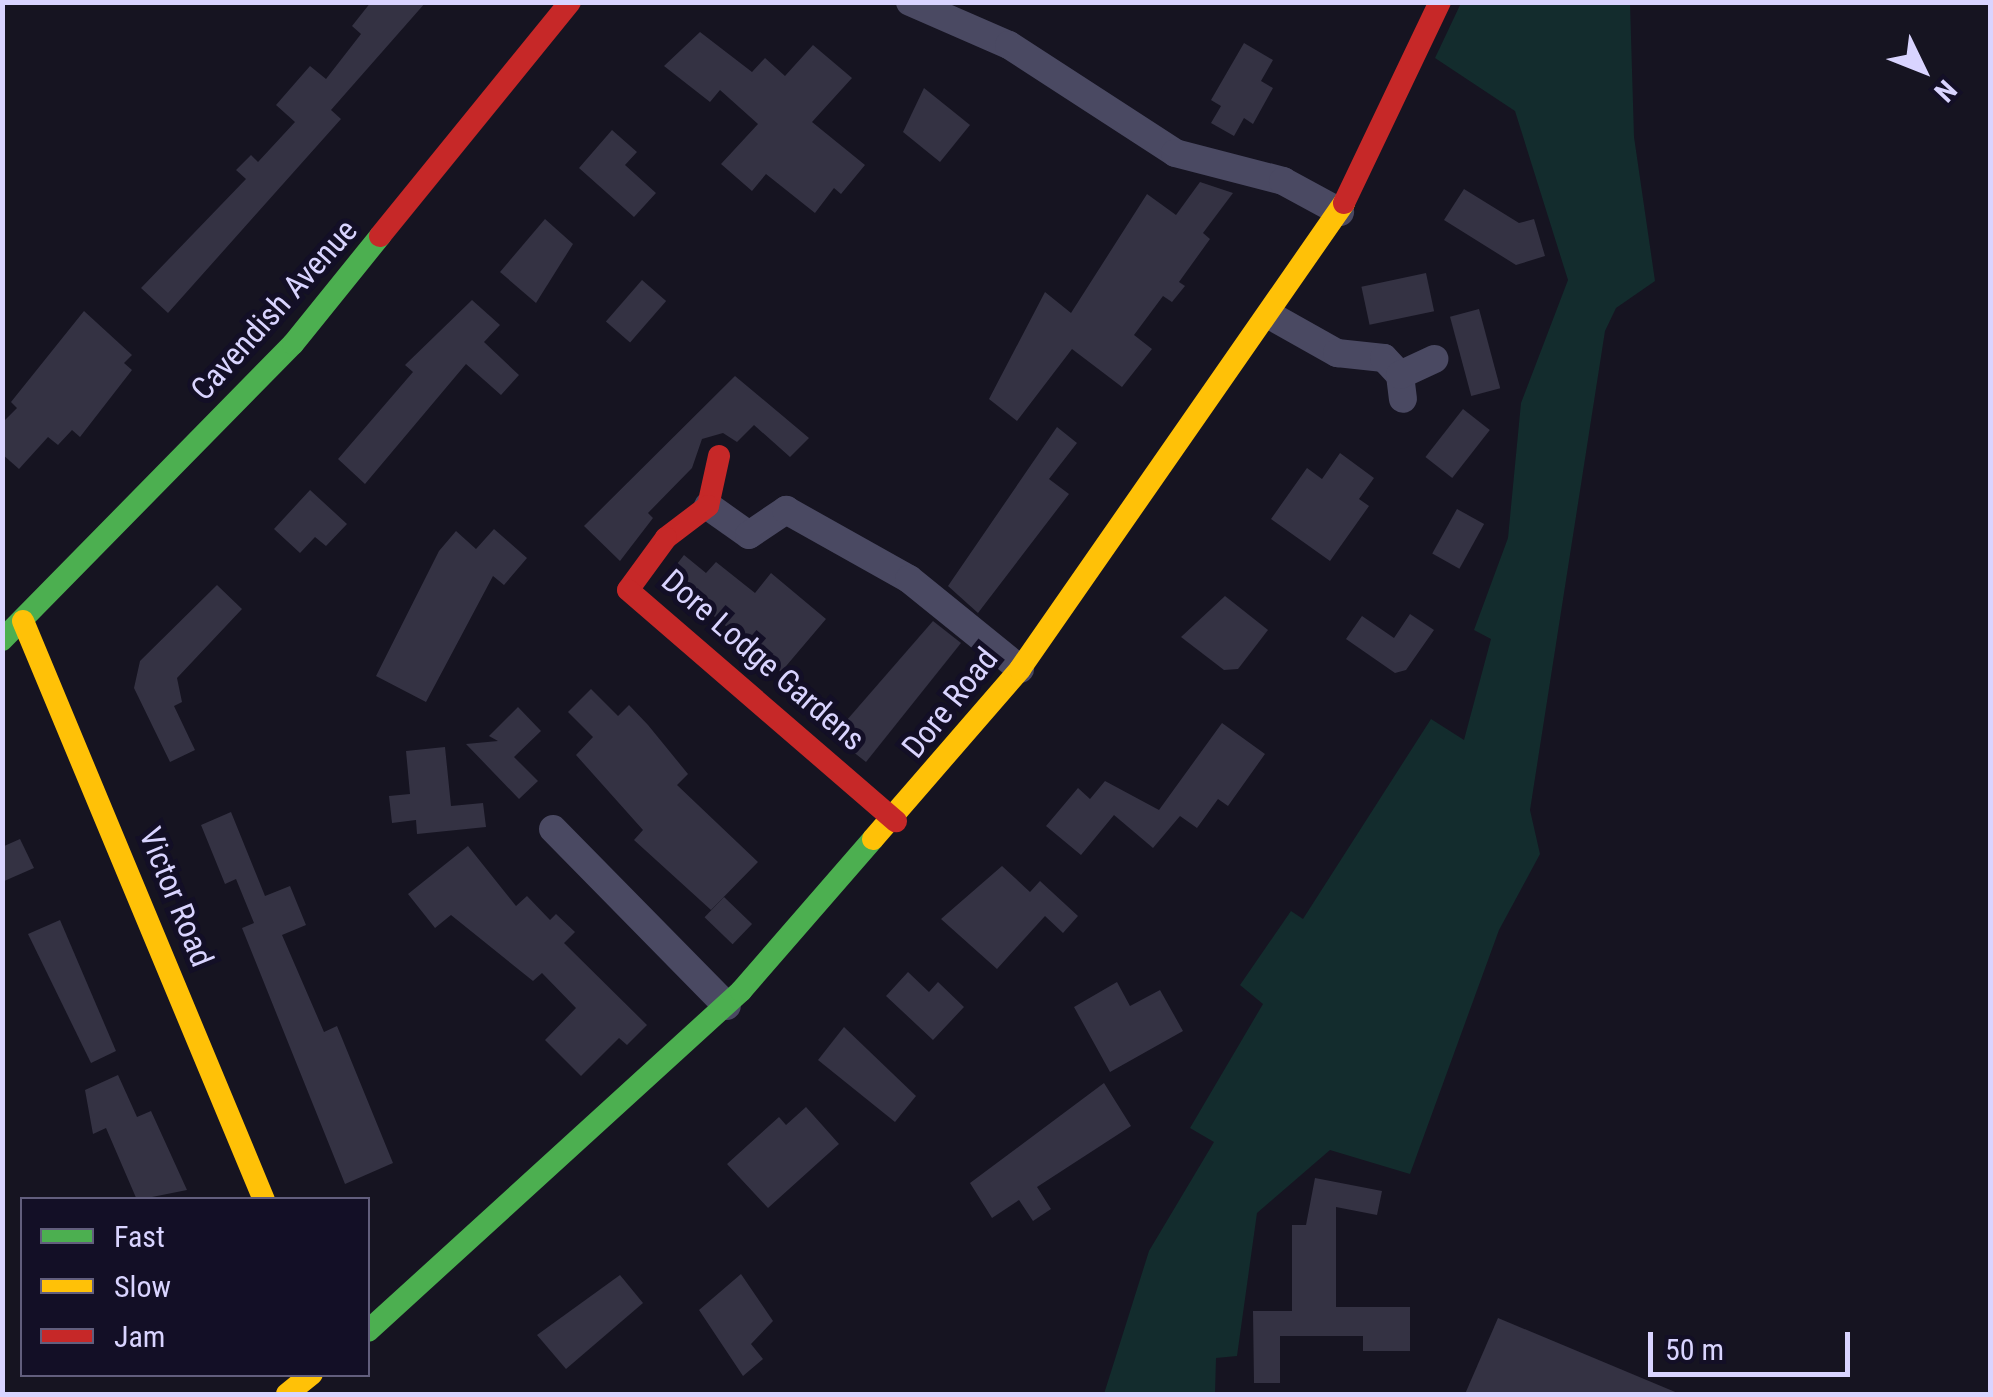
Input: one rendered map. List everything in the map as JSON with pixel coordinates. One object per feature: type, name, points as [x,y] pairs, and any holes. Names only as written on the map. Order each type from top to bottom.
[{"type":"street","name":"Cavendish Avenue","points":[[2,640],[293,344],[570,2]]},
{"type":"street","points":[[910,2],[1008,45],[1175,153],[1282,181],[1340,212]]},
{"type":"street","name":"Dore Road","points":[[370,1329],[726,1006],[896,821],[1020,670],[1271,316],[1340,212],[1440,2]]},
{"type":"street","points":[[1271,316],[1337,352],[1384,358],[1402,387],[1435,359]]},
{"type":"street","points":[[719,456],[708,506],[749,535],[786,510],[908,580],[1020,670]]},
{"type":"street","name":"Dore Lodge Gardens","points":[[708,506],[666,538],[628,590],[896,821]]},
{"type":"street","name":"Victor Road","points":[[23,621],[263,1197]]},
{"type":"street","points":[[553,829],[726,1006]]},
{"type":"street","points":[[287,1394],[308,1377]]},
{"type":"green space","points":[[1461,3],[1630,3],[1634,137],[1655,281],[1616,308],[1605,331],[1530,810],[1540,854],[1499,930],[1410,1174],[1330,1150],[1257,1213],[1237,1356],[1216,1358],[1215,1394],[1104,1394],[1149,1251],[1214,1142],[1190,1128],[1263,1004],[1240,985],[1291,911],[1303,919],[1431,719],[1464,740],[1491,639],[1474,630],[1508,538],[1521,403],[1568,280],[1515,111],[1435,58]]},
{"type":"building","points":[[371,2],[426,2],[331,110],[341,119],[168,313],[141,288],[246,179],[236,170],[251,155],[258,162],[295,122],[276,105],[310,66],[326,79],[361,34],[352,26]]},
{"type":"building","points":[[700,32],[752,72],[765,58],[785,76],[813,45],[852,78],[812,122],[865,165],[841,194],[834,188],[815,213],[766,174],[752,191],[721,164],[758,124],[720,90],[710,102],[664,66]]},
{"type":"building","points":[[1244,43],[1273,60],[1261,81],[1273,88],[1253,124],[1244,118],[1234,136],[1211,123],[1221,106],[1211,100]]},
{"type":"building","points":[[924,88],[970,125],[940,162],[903,132]]},
{"type":"building","points":[[612,130],[637,152],[625,165],[656,193],[634,217],[579,168]]},
{"type":"building","points":[[1200,182],[1233,193],[1203,233],[1210,239],[1179,282],[1185,286],[1172,302],[1163,296],[1134,335],[1152,349],[1122,387],[1072,349],[1017,421],[989,399],[1045,292],[1071,313],[1147,194],[1176,215]]},
{"type":"building","points":[[1464,189],[1519,223],[1534,219],[1545,256],[1516,265],[1444,220]]},
{"type":"building","points":[[545,219],[573,244],[536,303],[500,272]]},
{"type":"building","points":[[1426,273],[1434,311],[1370,325],[1361,287]]},
{"type":"building","points":[[642,280],[666,301],[630,343],[606,322]]},
{"type":"building","points":[[472,300],[500,325],[484,342],[519,375],[501,395],[466,364],[365,484],[338,459],[413,372],[405,365]]},
{"type":"building","points":[[1479,309],[1500,388],[1471,396],[1450,317]]},
{"type":"building","points":[[84,311],[132,355],[124,363],[132,370],[80,437],[72,430],[58,445],[48,437],[19,469],[2,454],[2,423],[17,408],[11,402]]},
{"type":"building","points":[[735,376],[809,438],[790,457],[754,425],[737,442],[723,433],[702,439],[692,468],[648,513],[653,518],[620,561],[584,526]]},
{"type":"building","points":[[1463,409],[1490,430],[1452,478],[1425,457]]},
{"type":"building","points":[[1057,427],[1077,443],[1049,479],[1069,494],[978,613],[948,586]]},
{"type":"building","points":[[1340,453],[1374,478],[1359,499],[1369,506],[1330,561],[1271,519],[1307,468],[1322,479]]},
{"type":"building","points":[[310,490],[347,524],[326,546],[315,537],[300,553],[274,529]]},
{"type":"building","points":[[1457,509],[1484,524],[1459,569],[1432,554]]},
{"type":"building","points":[[494,529],[527,558],[504,585],[493,576],[426,702],[376,676],[439,551],[456,531],[476,549]]},
{"type":"building","points":[[684,555],[706,573],[716,562],[755,593],[771,573],[826,619],[781,672],[709,612],[701,622],[660,586]]},
{"type":"building","points":[[217,585],[242,609],[177,678],[182,702],[174,706],[195,750],[170,762],[134,688],[140,661]]},
{"type":"building","points":[[1225,596],[1268,630],[1238,669],[1224,670],[1181,637]]},
{"type":"building","points":[[1410,614],[1434,630],[1406,670],[1395,673],[1346,639],[1362,616],[1394,638]]},
{"type":"building","points":[[933,621],[961,643],[866,762],[833,736]]},
{"type":"building","points":[[591,689],[618,716],[629,705],[688,774],[677,785],[758,862],[711,910],[634,840],[643,830],[576,755],[593,737],[568,712]]},
{"type":"building","points":[[518,707],[541,731],[514,757],[538,781],[519,799],[466,744],[498,741],[489,736]]},
{"type":"building","points":[[1222,723],[1265,754],[1228,806],[1218,799],[1197,828],[1180,816],[1153,848],[1114,815],[1081,855],[1046,826],[1078,788],[1090,799],[1105,781],[1159,810]]},
{"type":"building","points":[[445,747],[451,806],[483,803],[486,827],[417,834],[416,820],[392,823],[389,796],[410,794],[406,751]]},
{"type":"building","points":[[231,812],[265,896],[290,886],[306,925],[282,935],[324,1032],[337,1026],[393,1163],[345,1184],[242,928],[254,923],[236,879],[225,884],[201,825]]},
{"type":"building","points":[[20,839],[34,868],[2,882],[2,847]]},
{"type":"building","points":[[468,846],[516,906],[527,896],[550,920],[556,914],[575,932],[564,943],[647,1025],[627,1045],[619,1038],[581,1076],[545,1040],[576,1008],[542,973],[533,981],[451,915],[435,928],[408,894]]},
{"type":"building","points":[[1002,866],[1030,892],[1040,881],[1078,916],[1063,933],[1045,916],[997,969],[941,919]]},
{"type":"building","points":[[724,897],[752,924],[733,944],[705,917]]},
{"type":"building","points":[[60,920],[116,1051],[91,1063],[28,934]]},
{"type":"building","points":[[908,972],[929,992],[938,982],[964,1007],[933,1040],[886,996]]},
{"type":"building","points":[[1117,982],[1130,1006],[1160,990],[1183,1031],[1110,1072],[1074,1007]]},
{"type":"building","points":[[844,1027],[916,1096],[895,1122],[818,1060]]},
{"type":"building","points":[[118,1075],[137,1117],[151,1111],[187,1190],[136,1197],[106,1128],[93,1134],[85,1090]]},
{"type":"building","points":[[1104,1083],[1131,1126],[1037,1187],[1051,1209],[1033,1221],[1019,1200],[992,1218],[970,1183]]},
{"type":"building","points":[[806,1107],[839,1144],[768,1208],[727,1164],[779,1117],[786,1125]]},
{"type":"building","points":[[1315,1178],[1382,1191],[1377,1215],[1336,1207],[1336,1307],[1410,1307],[1410,1351],[1363,1351],[1363,1336],[1280,1336],[1280,1383],[1254,1383],[1253,1311],[1292,1311],[1292,1225],[1306,1225]]},
{"type":"building","points":[[741,1274],[773,1321],[751,1344],[763,1359],[743,1376],[699,1310]]},
{"type":"building","points":[[620,1275],[643,1303],[566,1369],[537,1335]]},
{"type":"building","points":[[1498,1318],[1680,1394],[1465,1394]]},
{"type":"traffic: fast","points":[[2,640],[293,344],[380,236]]},
{"type":"traffic: fast","points":[[370,1329],[741,991],[873,839]]},
{"type":"traffic: slow","points":[[873,839],[1020,669],[1344,203]]},
{"type":"traffic: slow","points":[[23,621],[263,1197]]},
{"type":"traffic: slow","points":[[287,1394],[308,1377]]},
{"type":"traffic: jam","points":[[380,236],[570,2]]},
{"type":"traffic: jam","points":[[1344,203],[1440,2]]},
{"type":"traffic: jam","points":[[719,456],[708,506],[666,538],[628,590],[896,821]]}]
